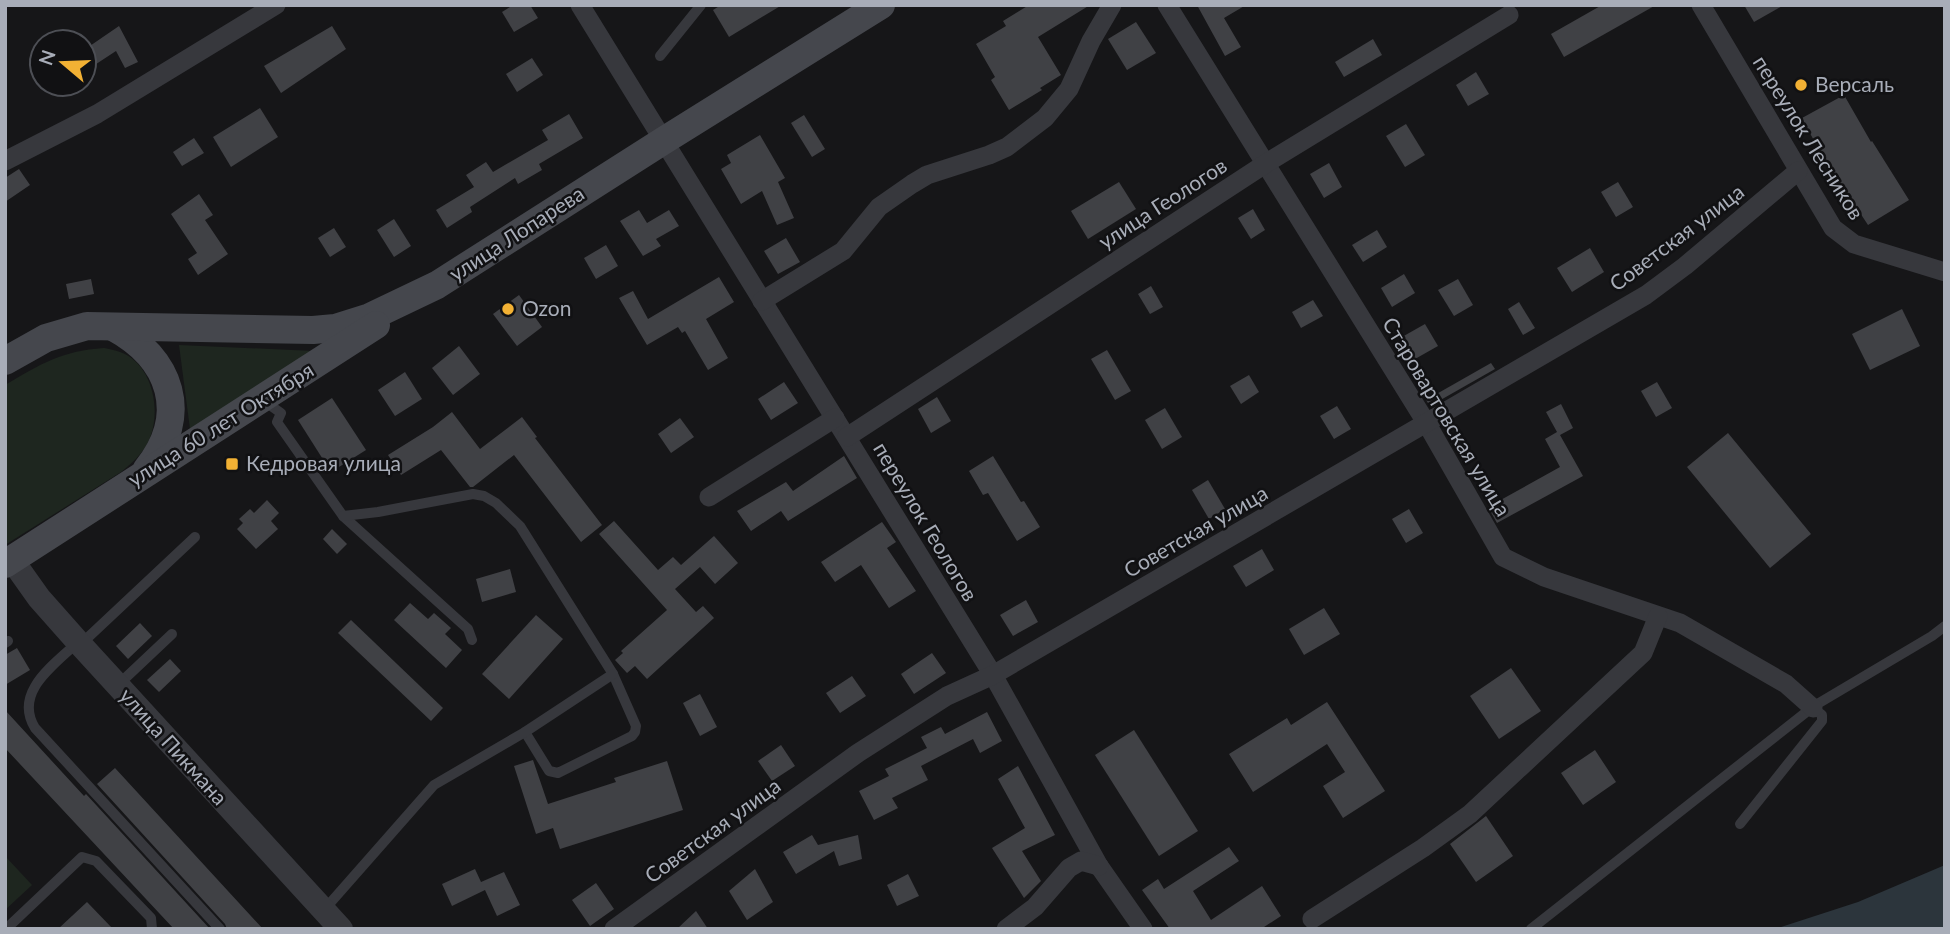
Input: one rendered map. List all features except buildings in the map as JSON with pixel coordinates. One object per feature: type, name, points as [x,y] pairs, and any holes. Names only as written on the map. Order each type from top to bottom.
[{"type":"main road","name":"улица Лопарева","points":[[110,326],[282,331],[335,328],[370,317],[437,285],[881,5]]},
{"type":"main road","name":"улица 60 лет Октября","points":[[8,562],[437,285]]},
{"type":"main road","points":[[5,360],[60,332],[87,326],[110,326],[136,340],[161,369],[168,389],[170,424],[167,437],[157,455],[140,476]]},
{"type":"street","points":[[5,160],[97,114],[276,5]]},
{"type":"street","points":[[580,5],[663,141]]},
{"type":"street","points":[[762,300],[844,251],[879,207],[912,184],[1007,147],[1045,118],[1069,89],[1091,41],[1112,5]]},
{"type":"street","name":"Старовартовская улица","points":[[1167,5],[1427,424],[1503,557],[1544,577],[1680,623],[1787,684],[1813,708]]},
{"type":"street","name":"переулок Лесников","points":[[1701,5],[1833,228],[1854,244],[1945,272]]},
{"type":"street","name":"улица Геологов","points":[[847,437],[1265,164],[1509,15]]},
{"type":"street","name":"переулок Геологов","points":[[663,141],[993,676],[1099,866],[1143,929]]},
{"type":"street","name":"Советская улица","points":[[614,929],[858,753],[947,696],[993,676],[1646,295],[1685,266],[1798,171]]},
{"type":"street","points":[[709,497],[835,418]]},
{"type":"street","name":"улица Пикмана","points":[[8,562],[341,929]]},
{"type":"street","points":[[1312,919],[1423,848],[1469,814],[1643,653],[1658,616]]},
{"type":"street","points":[[1006,929],[1035,907],[1069,868],[1081,861],[1099,866]]},
{"type":"lane","points":[[660,56],[701,5]]},
{"type":"lane","points":[[262,400],[281,413],[277,422],[343,516],[468,629],[472,640]]},
{"type":"lane","points":[[343,516],[473,494],[484,496],[496,503],[520,526],[613,674],[636,726],[632,736],[558,774],[549,771],[525,732]]},
{"type":"lane","points":[[195,537],[33,688],[27,710],[35,728],[220,929]]},
{"type":"lane","points":[[1531,929],[1813,708],[1945,626]]},
{"type":"lane","points":[[118,686],[172,634]]},
{"type":"lane","points":[[323,911],[434,785],[525,732],[613,674]]},
{"type":"lane","points":[[1740,824],[1822,721],[1822,715],[1813,708]]},
{"type":"lane","points":[[6,929],[82,857],[96,861],[151,918],[152,929]]},
{"type":"shaded area","points":[[179,345],[314,351],[190,429]]},
{"type":"shaded area","points":[[104,348],[132,358],[148,379],[154,419],[147,444],[136,459],[121,472],[5,545],[5,385],[63,355]]},
{"type":"shaded area","points":[[5,856],[32,885],[5,910]]},
{"type":"shaded area","points":[[1945,865],[1945,929],[1775,929],[1858,902]]},
{"type":"place","name":"Версаль","points":[[1801,85]]},
{"type":"place","name":"Ozon","points":[[508,309]]},
{"type":"place","name":"Кедровая улица","points":[[232,464]]}]
